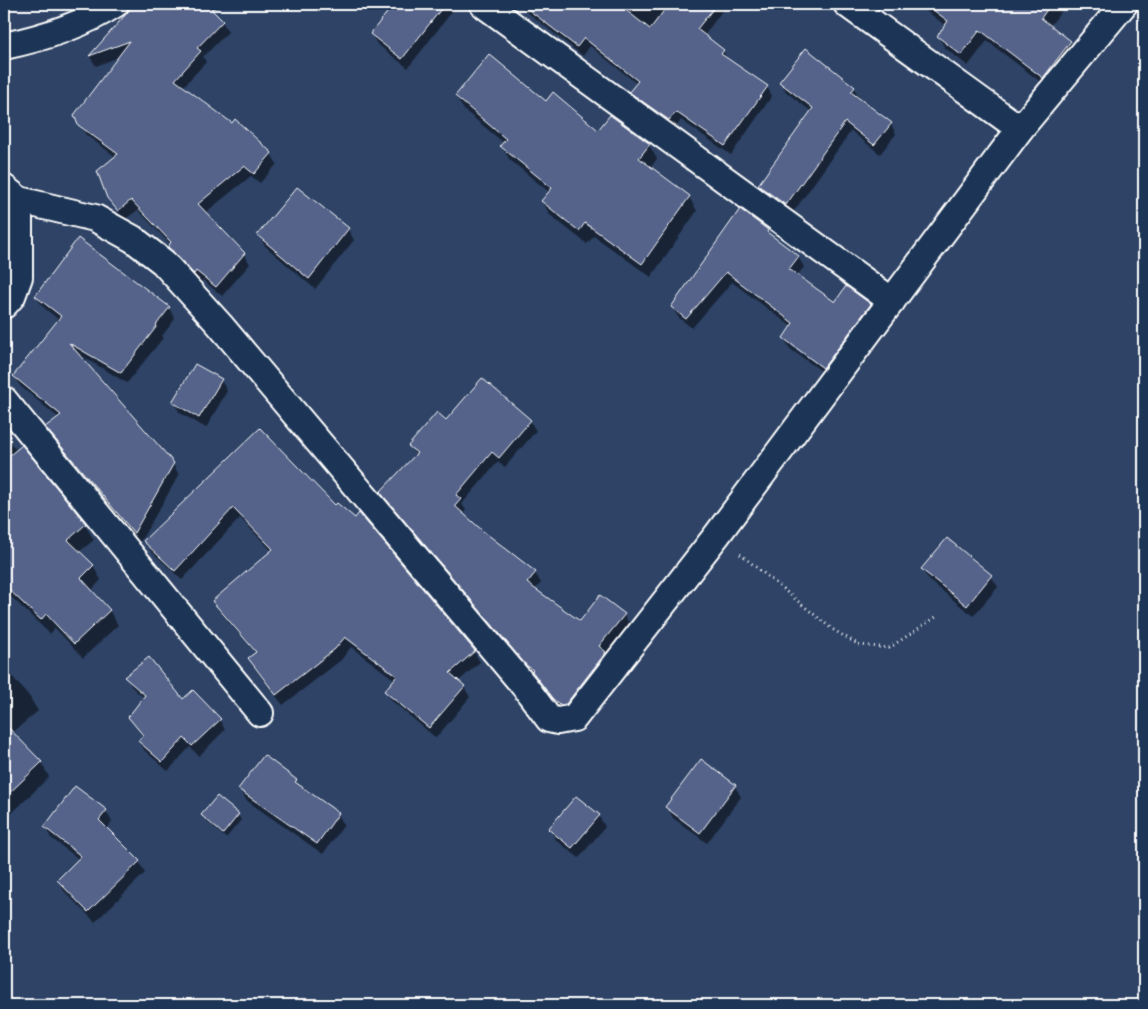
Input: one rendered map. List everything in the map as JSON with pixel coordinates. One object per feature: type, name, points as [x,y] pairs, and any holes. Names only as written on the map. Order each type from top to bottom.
[{"type":"street","points":[[4,46],[38,39],[85,21],[115,4]]},
{"type":"street","points":[[483,4],[892,301]]},
{"type":"street","points":[[846,4],[1020,129]]},
{"type":"street","points":[[4,305],[12,296],[19,278],[11,194],[95,218],[133,239],[163,262],[226,332],[526,688],[549,719],[558,721],[574,718],[717,535],[1020,129],[1124,4]]},
{"type":"street","points":[[4,400],[260,713]]},
{"type":"path","points":[[717,535],[832,629],[859,645],[889,648],[936,617]]},
{"type":"building","points":[[135,4],[220,4],[220,6],[211,9],[223,21],[197,48],[201,51],[175,80],[232,123],[235,119],[272,153],[254,174],[244,166],[198,204],[245,253],[216,287],[196,271],[194,274],[168,247],[171,242],[131,200],[118,211],[107,198],[97,171],[118,154],[78,125],[74,115],[130,41],[89,56]]},
{"type":"building","points":[[394,4],[445,4],[402,59],[370,34]]},
{"type":"building","points":[[521,4],[618,4],[650,29],[669,4],[717,4],[697,29],[724,50],[721,54],[768,86],[725,146],[676,112],[669,120],[629,92],[638,81],[584,38],[577,47]]},
{"type":"building","points":[[925,4],[1051,4],[1041,18],[1071,41],[1043,78],[980,30],[961,55],[937,36],[948,21]]},
{"type":"building","points":[[806,48],[855,87],[851,92],[892,123],[874,145],[845,122],[786,205],[758,185],[813,108],[779,82]]},
{"type":"building","points":[[489,54],[546,101],[553,92],[598,130],[610,115],[650,144],[639,158],[690,196],[642,264],[585,223],[579,231],[541,201],[552,188],[500,146],[506,139],[455,96]]},
{"type":"building","points":[[297,187],[349,228],[309,279],[257,235]]},
{"type":"building","points":[[740,209],[799,256],[789,269],[835,302],[846,286],[871,304],[823,368],[783,338],[793,323],[726,272],[686,319],[671,307]]},
{"type":"building","points":[[78,238],[170,307],[121,373],[69,343],[174,463],[134,533],[45,427],[61,415],[13,376],[61,316],[35,296]]},
{"type":"building","points":[[195,364],[222,379],[199,418],[172,402]]},
{"type":"building","points":[[482,378],[531,420],[499,458],[492,452],[456,495],[461,499],[455,506],[483,531],[536,572],[527,583],[580,621],[600,595],[625,614],[599,646],[606,652],[566,704],[560,705],[552,698],[533,670],[526,665],[380,492],[417,453],[408,446],[437,412],[446,420]]},
{"type":"building","points":[[260,428],[335,505],[337,503],[355,518],[359,513],[475,651],[450,673],[465,686],[429,728],[384,691],[397,676],[345,637],[335,649],[276,695],[248,658],[256,652],[212,601],[273,549],[233,508],[175,571],[143,541]]},
{"type":"building","points":[[22,445],[86,524],[68,540],[94,565],[81,578],[110,610],[74,644],[46,614],[41,620],[4,585],[4,460]]},
{"type":"building","points":[[947,538],[992,575],[967,606],[921,569]]},
{"type":"building","points":[[149,657],[183,699],[193,690],[221,719],[192,746],[184,738],[162,762],[138,741],[143,735],[128,717],[145,695],[124,677]]},
{"type":"building","points":[[4,723],[42,762],[4,798]]},
{"type":"building","points":[[264,755],[297,780],[295,782],[339,813],[317,844],[238,789]]},
{"type":"building","points":[[701,759],[736,785],[700,833],[665,807]]},
{"type":"building","points":[[75,786],[107,810],[99,820],[140,861],[88,912],[57,880],[81,856],[44,827]]},
{"type":"building","points":[[217,796],[239,814],[223,834],[201,815]]},
{"type":"building","points":[[576,796],[600,815],[572,848],[548,829]]}]
